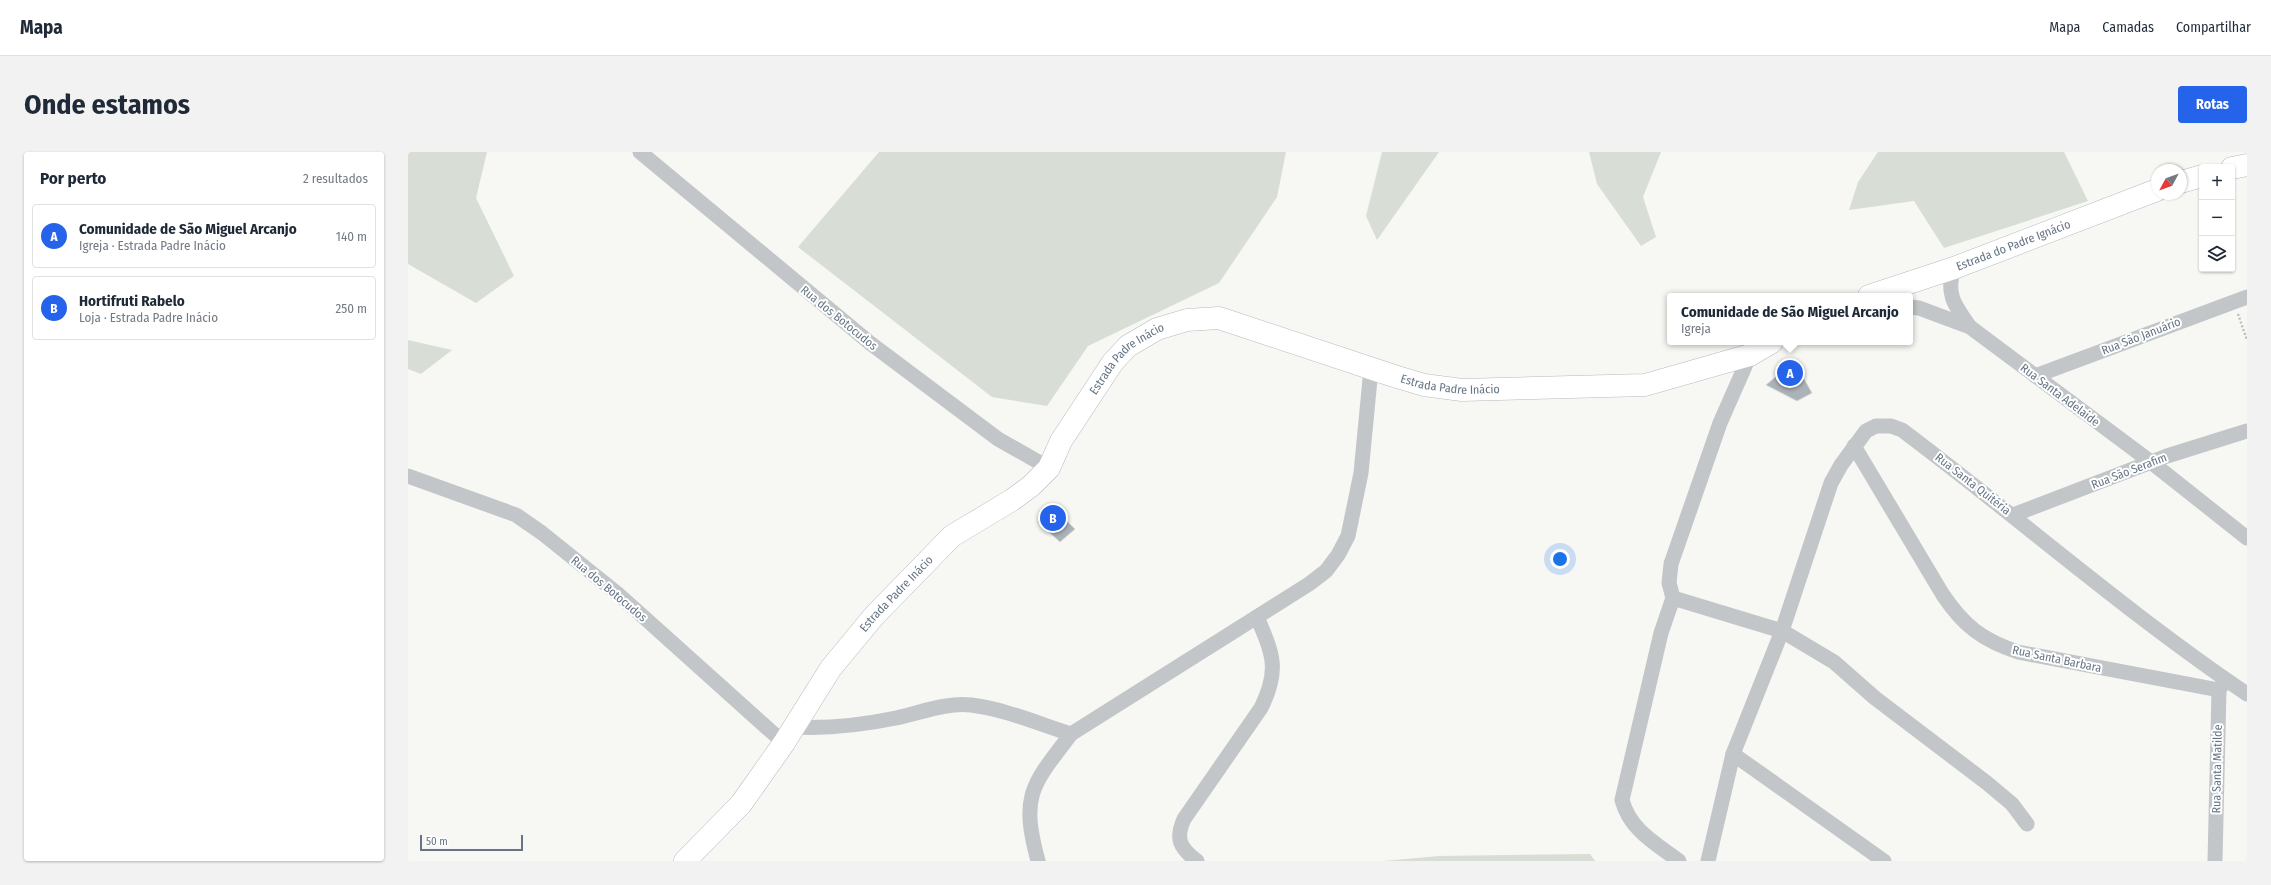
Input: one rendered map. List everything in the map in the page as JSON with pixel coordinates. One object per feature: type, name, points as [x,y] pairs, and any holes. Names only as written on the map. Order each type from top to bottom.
[{"type":"street","name":"Rua dos Botocudos","points":[[640,152],[870,343],[998,439],[1049,468]]},
{"type":"street","points":[[2235,167],[2247,165]]},
{"type":"street","points":[[2187,180],[2199,177]]},
{"type":"street","name":"Estrada do Padre Ignácio","points":[[1878,293],[1954,268],[2151,192]]},
{"type":"street","name":"Rua Santa Adelaide","points":[[1954,268],[1950,280],[1950,292],[1953,302],[1970,327]]},
{"type":"street","name":"Rua São Januário","points":[[2035,376],[2240,299]]},
{"type":"street","name":"Rua Santa Adelaide","points":[[1913,307],[1919,308],[1970,327],[2151,462],[2247,538]]},
{"type":"street","name":"Estrada Padre Inácio","points":[[684,861],[741,804],[789,735],[831,668],[874,616],[952,536],[1012,500],[1031,486],[1049,468],[1061,442],[1113,362],[1128,346],[1158,329],[1187,320],[1219,318],[1371,369],[1424,385],[1462,390],[1591,388],[1645,385],[1750,355],[1767,345]]},
{"type":"street","points":[[1679,861],[1640,832],[1630,821],[1622,800],[1661,633],[1673,598],[1669,583],[1671,564],[1720,423],[1750,355]]},
{"type":"street","points":[[1038,861],[1028,816],[1030,795],[1043,771],[1071,734],[1309,584],[1326,571],[1338,555],[1348,536],[1361,473],[1371,369]]},
{"type":"street","name":"Rua Santa Quitéria","points":[[1708,861],[1733,754],[1782,631],[1831,483],[1854,446],[1866,431],[1876,426],[1891,426],[1902,430],[2013,515],[2104,591],[2222,685],[2247,694]]},
{"type":"street","name":"Rua São Serafim","points":[[2013,515],[2151,462],[2247,431]]},
{"type":"street","name":"Rua Santa Barbara","points":[[1854,446],[1943,595],[1954,611],[1974,631],[1988,640],[2018,652],[2222,685]]},
{"type":"street","name":"Rua dos Botocudos","points":[[408,476],[516,515],[542,533],[618,594],[789,735]]},
{"type":"street","points":[[1673,598],[1782,631],[1834,662],[1875,698],[2012,804],[2027,824]]},
{"type":"street","points":[[1197,861],[1189,855],[1180,843],[1179,831],[1184,819],[1261,708],[1270,688],[1273,666],[1268,643],[1257,617]]},
{"type":"street","name":"Rua Santa Matilde","points":[[2215,861],[2222,685]]},
{"type":"street","points":[[789,735],[848,726],[951,706],[971,705],[1003,712],[1071,734]]},
{"type":"street","points":[[1733,754],[1884,861]]},
{"type":"path","points":[[2240,299],[2247,340]]},
{"type":"shaded area","points":[[408,152],[487,152],[476,198],[514,276],[476,303],[408,264]]},
{"type":"shaded area","points":[[879,152],[1286,152],[1277,197],[1219,283],[1088,346],[1047,406],[992,397],[798,247]]},
{"type":"shaded area","points":[[1382,152],[1439,152],[1377,240],[1366,216]]},
{"type":"shaded area","points":[[1589,152],[1661,152],[1643,197],[1656,237],[1641,246],[1597,184]]},
{"type":"shaded area","points":[[1878,152],[2064,152],[2088,201],[1944,248],[1914,201],[1849,210],[1858,182]]},
{"type":"shaded area","points":[[408,340],[452,350],[421,374],[408,369]]},
{"type":"shaded area","points":[[1590,854],[1595,861],[1383,861],[1439,856]]},
{"type":"building","points":[[1794,361],[1812,393],[1797,401],[1766,385]]},
{"type":"building","points":[[1051,506],[1075,529],[1060,542],[1038,522]]},
{"type":"place","name":"Comunidade de São Miguel Arcanjo","points":[[1790,373]]},
{"type":"place","name":"Hortifruti Rabelo","points":[[1053,518]]}]
